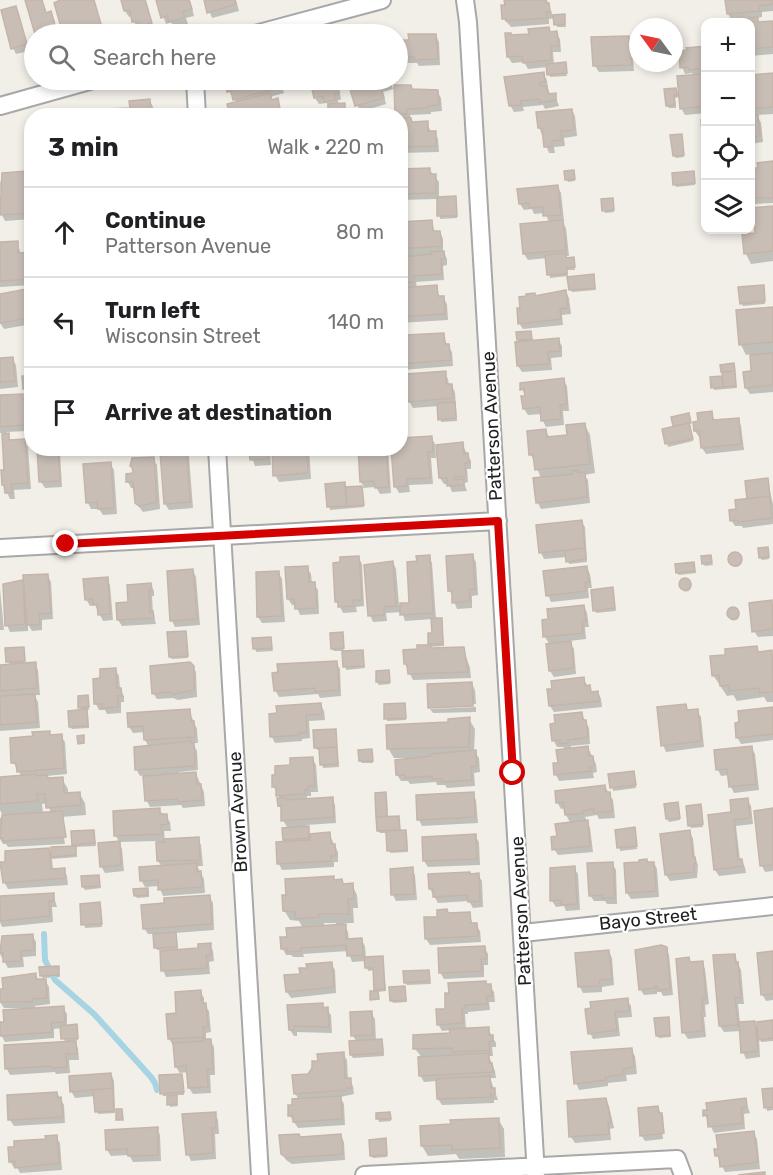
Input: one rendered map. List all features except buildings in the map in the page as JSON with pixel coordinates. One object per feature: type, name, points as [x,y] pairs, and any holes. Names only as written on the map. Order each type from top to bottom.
[{"type":"street","points":[[292,24],[382,0]]},
{"type":"street","name":"Patterson Avenue","points":[[465,0],[536,1171]]},
{"type":"street","points":[[0,106],[57,90]]},
{"type":"street","points":[[196,90],[197,108]]},
{"type":"street","name":"Brown Avenue","points":[[217,456],[260,1175]]},
{"type":"street","points":[[0,548],[498,521]]},
{"type":"street","name":"Bayo Street","points":[[523,933],[773,906]]},
{"type":"street","points":[[364,1175],[536,1171],[677,1159],[683,1175]]},
{"type":"waterway","points":[[44,934],[45,960],[55,980],[94,1014],[151,1077],[157,1090]]},
{"type":"route","points":[[66,544],[498,521],[513,773]]}]
